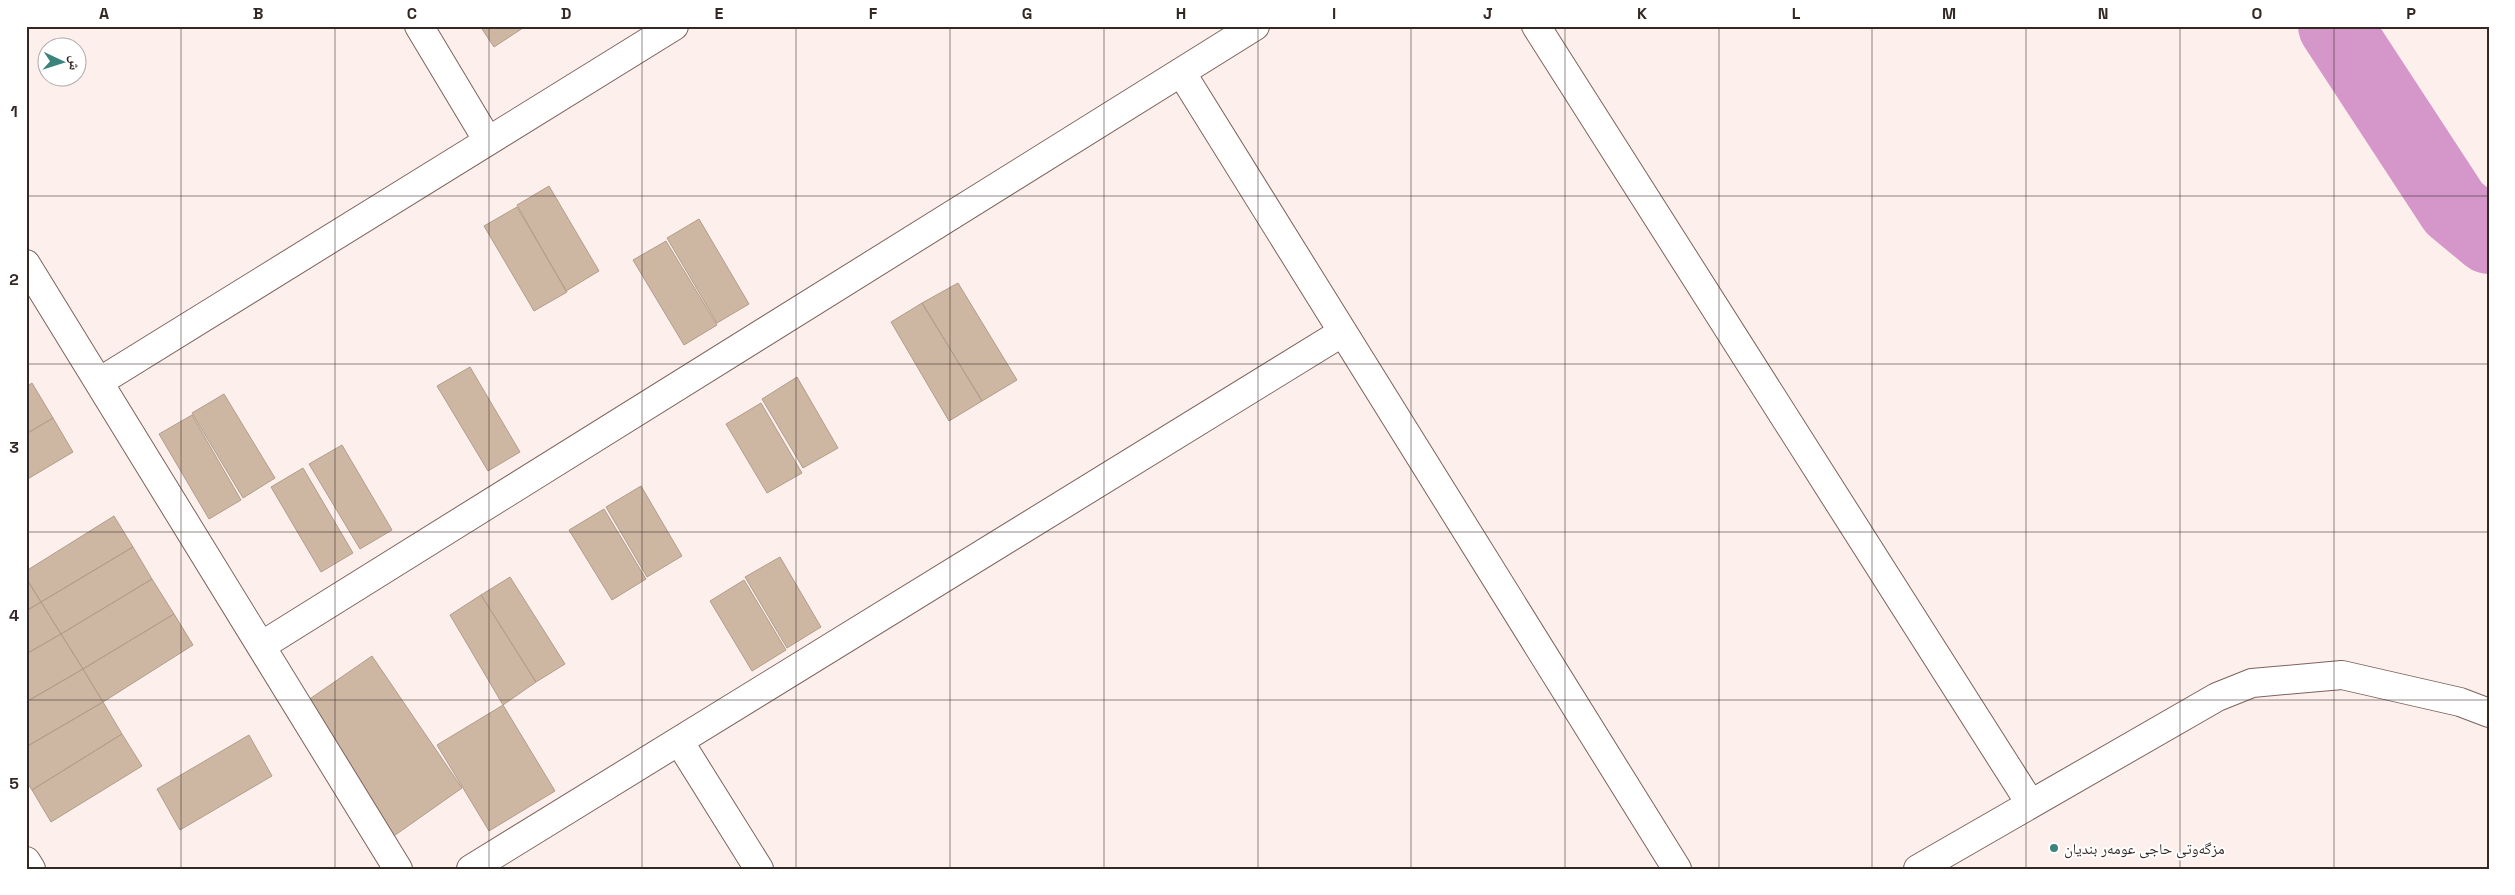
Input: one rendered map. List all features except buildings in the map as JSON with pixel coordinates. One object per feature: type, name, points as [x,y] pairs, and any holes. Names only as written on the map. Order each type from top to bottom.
[{"type":"street","points":[[419,26],[488,142]]},
{"type":"street","points":[[99,382],[674,26]]},
{"type":"street","points":[[261,646],[1255,26]]},
{"type":"street","points":[[1536,26],[2030,803]]},
{"type":"street","points":[[1182,72],[1677,869]]},
{"type":"street","points":[[26,264],[398,869]]},
{"type":"street","points":[[471,869],[1343,332]]},
{"type":"street","points":[[1918,869],[2217,697],[2252,683],[2342,675],[2460,702],[2489,713]]},
{"type":"street","points":[[679,741],[759,869]]},
{"type":"street","points":[[26,861],[31,869]]},
{"type":"waterway","points":[[2335,26],[2454,208],[2489,237]]},
{"type":"place","name":"مزگەوتی حاجی عومەر بندیان","points":[[2054,848]]}]
